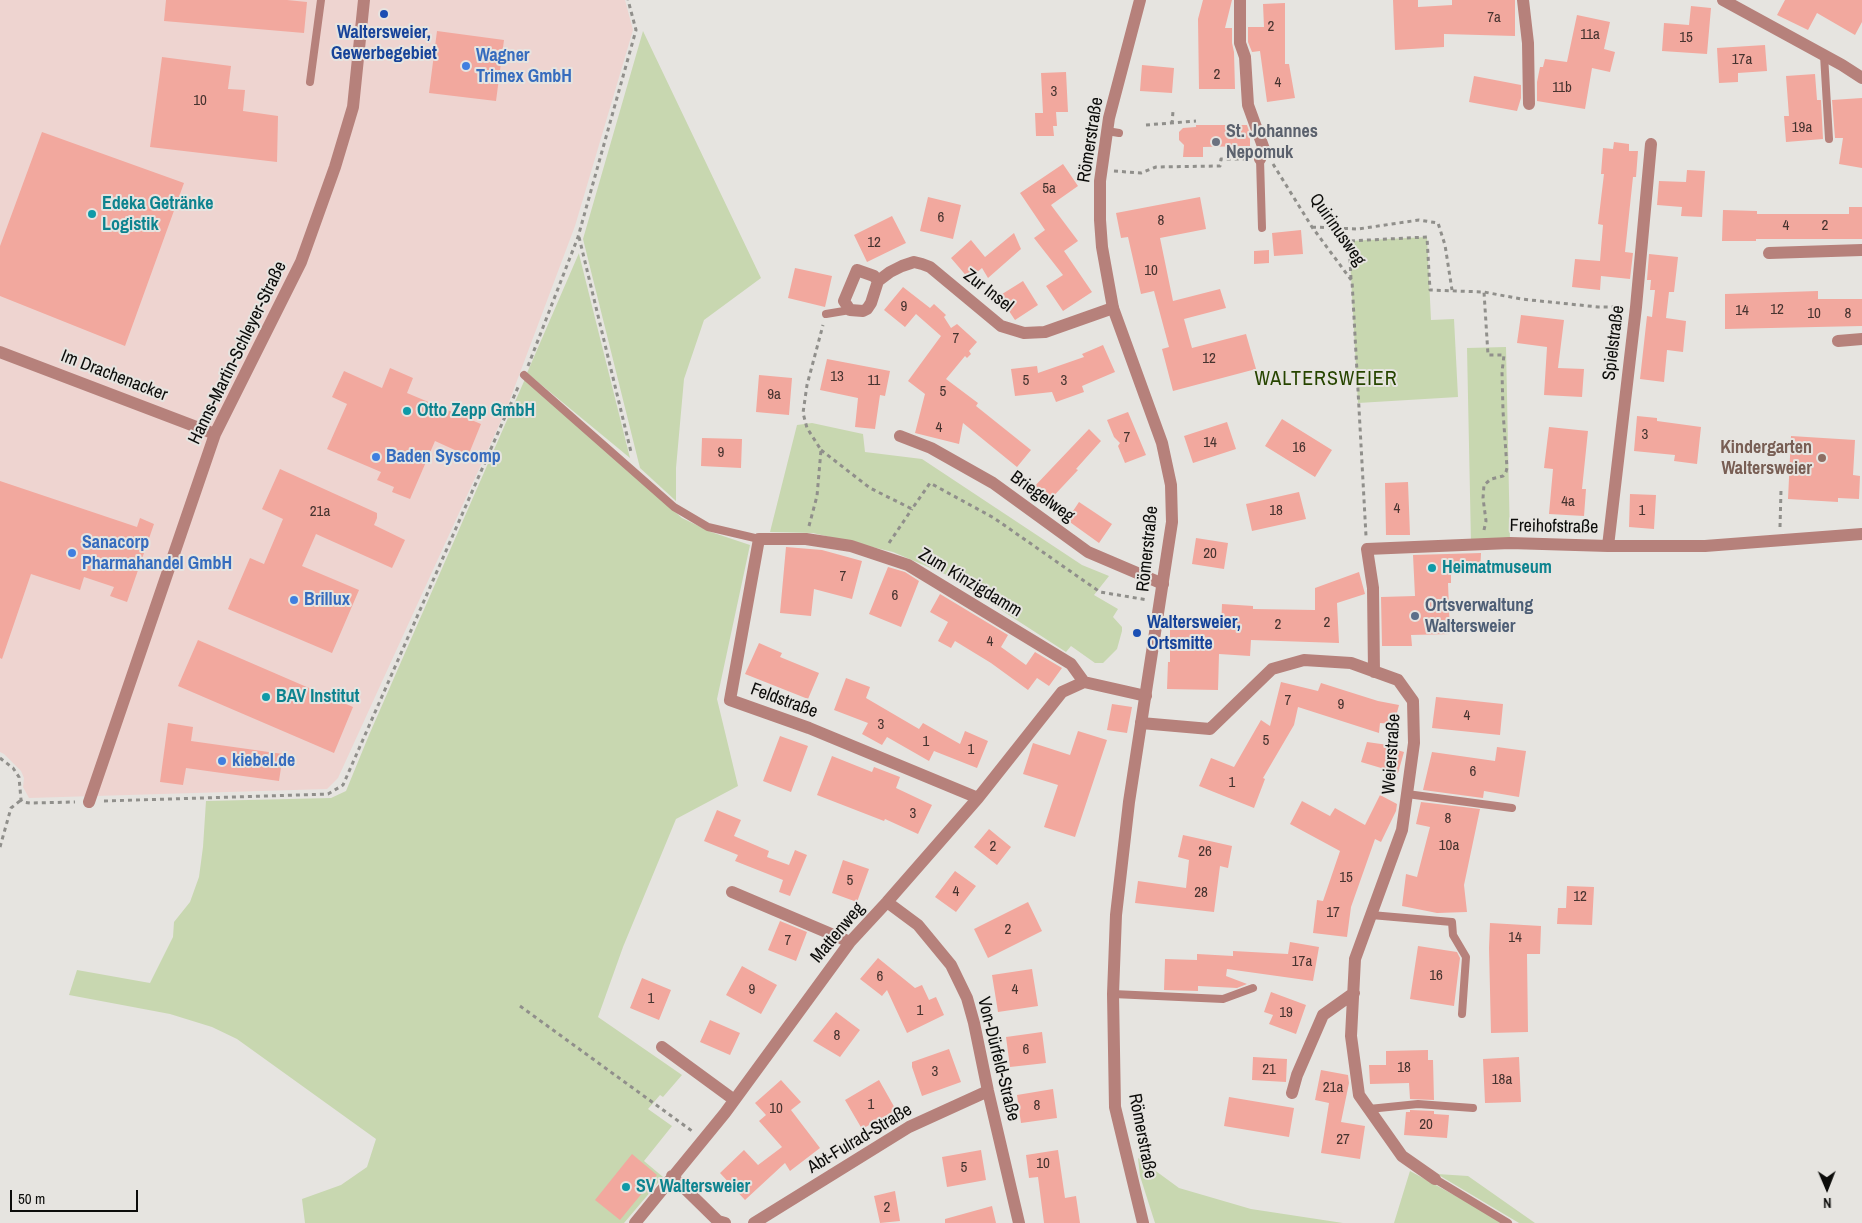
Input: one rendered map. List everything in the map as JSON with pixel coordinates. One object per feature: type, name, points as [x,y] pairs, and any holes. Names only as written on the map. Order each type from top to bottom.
[{"type":"street","name":"Hanns-Martin-Schleyer-Straße","points":[[89,802],[215,434],[301,262],[335,167],[353,107],[364,0]]},
{"type":"street","name":"Römerstraße","points":[[1140,0],[1113,132],[1101,170],[1100,220],[1102,247],[1113,308],[1162,444],[1170,485],[1172,522],[1129,802],[1116,915],[1113,994],[1115,1107],[1144,1223]]},
{"type":"street","points":[[1240,0],[1240,43],[1245,57],[1248,105],[1262,154]]},
{"type":"street","points":[[1523,0],[1528,43],[1529,104]]},
{"type":"street","points":[[1723,0],[1862,78]]},
{"type":"street","name":"Spielstraße","points":[[1608,546],[1636,307],[1651,144]]},
{"type":"street","points":[[1769,253],[1862,250]]},
{"type":"street","name":"Zur Insel","points":[[878,281],[902,266],[914,262],[922,264],[930,267],[1001,326],[1024,333],[1045,332],[1113,308]]},
{"type":"street","points":[[857,270],[874,276],[878,281],[871,303],[867,309],[857,312],[850,310],[844,301],[857,270]]},
{"type":"street","points":[[1838,341],[1862,339]]},
{"type":"street","name":"Im Drachenacker","points":[[0,352],[215,434]]},
{"type":"street","name":"Briegelweg","points":[[900,436],[931,448],[993,483],[1088,552],[1163,584]]},
{"type":"street","name":"Freihofstraße","points":[[1367,549],[1484,543],[1705,546],[1862,534]]},
{"type":"street","name":"Zum Kinzigdamm","points":[[759,539],[806,539],[850,546],[908,565],[1071,664],[1084,682]]},
{"type":"street","name":"Feldstraße","points":[[759,539],[730,700],[809,728],[978,798]]},
{"type":"street","points":[[1367,549],[1373,588],[1374,672]]},
{"type":"street","name":"Weierstraße","points":[[1142,723],[1210,729],[1272,669],[1304,660],[1351,663],[1398,680],[1413,701],[1414,744],[1402,830],[1355,959],[1351,1036],[1359,1094],[1402,1156],[1435,1179]]},
{"type":"street","points":[[1084,682],[1146,696]]},
{"type":"street","name":"Mattenweg","points":[[634,1223],[725,1113],[850,942],[978,798],[1062,692],[1084,682]]},
{"type":"street","points":[[732,892],[850,942]]},
{"type":"street","name":"Von-Dürfeld-Straße","points":[[887,902],[918,925],[951,965],[966,998],[974,1023],[1019,1223]]},
{"type":"street","points":[[1292,1093],[1297,1075],[1323,1015],[1354,993]]},
{"type":"street","points":[[662,1047],[733,1100]]},
{"type":"street","name":"Abt-Fulrad-Straße","points":[[754,1223],[909,1127],[988,1091]]},
{"type":"street","points":[[672,1176],[718,1221],[726,1223]]},
{"type":"lane","points":[[310,82],[321,0]]},
{"type":"lane","points":[[1824,55],[1829,139]]},
{"type":"lane","points":[[1262,154],[1262,228]]},
{"type":"lane","points":[[826,314],[850,310]]},
{"type":"lane","points":[[524,374],[674,506],[708,528],[759,539]]},
{"type":"lane","points":[[1407,794],[1512,808]]},
{"type":"lane","points":[[1371,915],[1452,922],[1453,935],[1466,957],[1462,1014]]},
{"type":"lane","points":[[1113,994],[1223,1000],[1253,988]]},
{"type":"lane","points":[[1369,1109],[1418,1104],[1473,1108]]},
{"type":"lane","points":[[1435,1179],[1508,1223]]},
{"type":"path","points":[[20,800],[30,803],[89,802],[328,794],[343,786],[524,374],[578,237],[636,30],[628,0]]},
{"type":"path","points":[[1172,124],[1173,111],[1176,111]]},
{"type":"path","points":[[1146,125],[1196,121]]},
{"type":"path","points":[[1101,170],[1140,173],[1156,167],[1220,166],[1220,159],[1262,154]]},
{"type":"path","name":"Quirinusweg","points":[[1262,154],[1352,282],[1367,549]]},
{"type":"path","points":[[1312,226],[1358,228],[1419,220],[1438,224],[1445,245],[1452,290]]},
{"type":"path","points":[[578,237],[636,472]]},
{"type":"path","points":[[1352,282],[1349,241],[1427,237],[1430,290],[1484,292],[1521,299],[1598,307],[1636,307]]},
{"type":"path","points":[[1484,292],[1488,355],[1504,356],[1502,372],[1503,411],[1507,468],[1503,476],[1491,480],[1484,485],[1483,498],[1486,521],[1483,526],[1484,543]]},
{"type":"path","points":[[826,314],[806,385],[804,412],[807,428],[820,450],[870,488],[912,509]]},
{"type":"path","points":[[806,539],[817,496],[820,450]]},
{"type":"path","points":[[887,558],[886,550],[891,539],[930,483],[994,518],[1100,592],[1160,603]]},
{"type":"path","points":[[1779,540],[1781,490]]},
{"type":"path","points":[[0,758],[13,768],[19,778],[20,800]]},
{"type":"path","points":[[0,847],[11,808],[20,800]]},
{"type":"path","points":[[520,1006],[703,1139]]},
{"type":"shaded area","points":[[0,0],[625,0],[633,30],[575,226],[506,410],[338,778],[327,789],[29,798],[23,787],[24,778],[21,771],[0,752]]},
{"type":"green space","points":[[643,31],[761,278],[704,320],[684,379],[676,468],[676,501],[640,468],[583,239]]},
{"type":"green space","points":[[1427,237],[1431,320],[1454,319],[1458,397],[1358,403],[1349,241]]},
{"type":"green space","points":[[579,254],[630,458],[527,373]]},
{"type":"green space","points":[[1506,347],[1510,543],[1471,543],[1467,348]]},
{"type":"green space","points":[[525,379],[682,518],[711,532],[750,545],[717,699],[738,786],[676,819],[623,947],[598,1017],[682,1075],[663,1097],[660,1095],[648,1109],[672,1126],[644,1161],[663,1177],[624,1223],[305,1223],[302,1199],[341,1185],[367,1167],[376,1139],[237,1039],[212,1027],[170,1014],[69,995],[77,970],[150,983],[173,937],[174,922],[190,902],[199,877],[206,801],[331,798],[346,791]]},
{"type":"green space","points":[[812,423],[863,434],[865,452],[922,459],[1082,565],[1109,576],[1094,595],[1118,609],[1113,617],[1122,627],[1117,649],[1103,663],[1095,663],[1071,646],[1066,652],[947,575],[893,552],[813,533],[770,532],[797,425]]},
{"type":"green space","points":[[1138,1158],[1179,1188],[1251,1209],[1343,1223],[1155,1223],[1140,1176]]},
{"type":"green space","points":[[1410,1171],[1489,1214],[1501,1223],[1394,1223]]},
{"type":"green space","points":[[1437,1174],[1468,1176],[1535,1223],[1519,1223]]},
{"type":"building","points":[[166,0],[287,0],[307,2],[304,33],[164,21]]},
{"type":"building","points":[[1203,0],[1232,0],[1225,28],[1232,28],[1235,89],[1199,89],[1198,19]]},
{"type":"building","points":[[1393,0],[1418,0],[1418,7],[1452,5],[1452,0],[1515,0],[1515,36],[1444,34],[1444,47],[1395,50]]},
{"type":"building","points":[[1785,0],[1862,0],[1862,22],[1855,35],[1817,13],[1808,30],[1777,15]]},
{"type":"building","points":[[1285,3],[1285,64],[1289,64],[1295,98],[1267,102],[1260,51],[1252,52],[1248,42],[1248,27],[1264,27],[1263,4]]},
{"type":"building","points":[[1691,6],[1711,8],[1707,54],[1662,51],[1664,23],[1689,25]]},
{"type":"building","points":[[1577,15],[1610,22],[1604,49],[1615,52],[1610,72],[1592,68],[1585,109],[1537,101],[1537,82],[1540,67],[1543,67],[1545,59],[1567,62]]},
{"type":"building","name":"Wagner Trimex GmbH","points":[[437,31],[504,40],[496,101],[429,93]]},
{"type":"building","points":[[1765,45],[1767,71],[1738,73],[1738,82],[1719,83],[1717,48]]},
{"type":"building","points":[[162,57],[231,66],[228,89],[245,90],[243,111],[278,116],[277,162],[150,147]]},
{"type":"building","points":[[1142,65],[1174,68],[1172,93],[1140,91]]},
{"type":"building","points":[[1066,72],[1068,112],[1056,112],[1057,126],[1053,126],[1054,136],[1036,136],[1035,113],[1043,113],[1041,73]]},
{"type":"building","points":[[1815,74],[1817,100],[1821,100],[1823,139],[1786,142],[1784,116],[1789,116],[1786,76]]},
{"type":"building","points":[[1474,76],[1521,85],[1521,98],[1517,111],[1469,102]]},
{"type":"building","points":[[1862,98],[1862,168],[1839,164],[1843,138],[1835,138],[1832,100]]},
{"type":"building","name":"St. Johannes Nepomuk","points":[[1196,125],[1247,125],[1250,134],[1250,146],[1203,147],[1203,157],[1183,157],[1184,145],[1179,140],[1179,132],[1183,128],[1196,127]]},
{"type":"building","name":"Edeka Getränke Logistik","points":[[42,132],[184,183],[125,346],[0,296],[0,246]]},
{"type":"building","points":[[1614,142],[1629,144],[1629,151],[1638,151],[1636,177],[1633,177],[1625,252],[1633,253],[1630,279],[1601,276],[1600,290],[1572,287],[1575,259],[1600,261],[1603,225],[1598,224],[1604,174],[1601,174],[1603,148],[1613,149]]},
{"type":"building","points":[[1063,164],[1078,186],[1051,205],[1078,241],[1064,251],[1092,292],[1063,311],[1046,286],[1063,275],[1034,238],[1045,230],[1020,193]]},
{"type":"building","points":[[1687,170],[1705,171],[1702,217],[1681,216],[1682,207],[1657,205],[1659,181],[1686,182]]},
{"type":"building","points":[[928,197],[961,205],[953,239],[920,231]]},
{"type":"building","points":[[1200,197],[1206,229],[1160,238],[1173,301],[1220,289],[1226,308],[1184,319],[1192,348],[1246,334],[1256,369],[1173,391],[1162,349],[1169,347],[1154,291],[1141,294],[1128,237],[1121,238],[1116,213]]},
{"type":"building","points":[[1849,207],[1862,207],[1862,239],[1756,239],[1756,241],[1722,241],[1723,210],[1757,211],[1757,214],[1849,214]]},
{"type":"building","points":[[892,216],[906,243],[867,262],[854,235]]},
{"type":"building","points":[[1301,230],[1303,254],[1274,256],[1272,233]]},
{"type":"building","points":[[1014,233],[1021,249],[988,278],[982,268],[969,279],[951,258],[971,240],[985,257]]},
{"type":"building","points":[[1269,250],[1269,263],[1254,264],[1254,251]]},
{"type":"building","points":[[1649,254],[1678,257],[1674,292],[1669,292],[1666,318],[1686,321],[1683,352],[1667,350],[1664,382],[1640,379],[1647,316],[1652,317],[1655,290],[1650,290],[1651,280],[1647,280]]},
{"type":"building","points":[[795,268],[832,276],[825,307],[788,298]]},
{"type":"building","points":[[1023,281],[1038,305],[1015,320],[999,296]]},
{"type":"building","points":[[903,287],[930,308],[934,304],[946,315],[944,317],[951,328],[957,324],[977,342],[969,351],[971,354],[967,358],[965,356],[946,379],[978,403],[976,406],[1031,450],[1017,467],[963,423],[959,444],[915,433],[925,394],[908,381],[941,336],[916,314],[905,327],[884,310]]},
{"type":"building","points":[[1818,291],[1818,299],[1862,299],[1862,326],[1725,329],[1725,294]]},
{"type":"building","points":[[1521,315],[1564,320],[1558,368],[1584,369],[1582,397],[1544,395],[1547,347],[1517,343]]},
{"type":"building","points":[[1103,345],[1115,372],[1082,386],[1084,392],[1056,402],[1052,392],[1015,396],[1011,369],[1037,366],[1038,373],[1084,357],[1082,354]]},
{"type":"building","points":[[827,359],[890,371],[885,396],[880,395],[875,429],[855,427],[858,398],[820,390]]},
{"type":"building","points":[[390,368],[413,378],[407,393],[481,424],[468,456],[435,441],[410,499],[392,492],[394,487],[377,480],[381,472],[327,449],[347,404],[332,397],[344,371],[382,388]]},
{"type":"building","points":[[759,375],[792,378],[789,415],[756,412]]},
{"type":"building","points":[[1128,412],[1146,455],[1125,463],[1118,446],[1120,443],[1114,437],[1107,420]]},
{"type":"building","points":[[1637,416],[1657,418],[1657,421],[1701,427],[1697,464],[1674,461],[1675,455],[1634,451]]},
{"type":"building","points":[[1282,419],[1332,450],[1315,477],[1265,446]]},
{"type":"building","points":[[1227,422],[1236,449],[1193,463],[1184,436]]},
{"type":"building","points":[[1549,427],[1588,431],[1582,489],[1586,489],[1584,516],[1549,514],[1553,469],[1544,468]]},
{"type":"building","points":[[1089,429],[1101,441],[1076,469],[1078,470],[1047,503],[1032,489]]},
{"type":"building","name":"Kindergarten Waltersweier","points":[[1791,436],[1855,440],[1853,475],[1860,476],[1859,499],[1838,498],[1838,502],[1788,499]]},
{"type":"building","points":[[702,438],[742,439],[741,468],[701,466]]},
{"type":"building","points":[[280,469],[377,513],[374,525],[405,540],[392,568],[316,534],[302,566],[359,590],[332,653],[228,609],[250,558],[264,564],[283,519],[262,509]]},
{"type":"building","name":"Sanacorp Pharmahandel GmbH","points":[[0,481],[137,527],[140,518],[154,524],[127,602],[110,596],[114,587],[84,577],[80,590],[31,574],[2,659],[0,658]]},
{"type":"building","points":[[1408,482],[1410,535],[1386,535],[1385,483]]},
{"type":"building","points":[[1299,492],[1306,519],[1252,531],[1246,504]]},
{"type":"building","points":[[1630,494],[1656,495],[1654,529],[1629,527]]},
{"type":"building","points":[[1079,502],[1112,524],[1099,543],[1067,520]]},
{"type":"building","points":[[1196,538],[1228,543],[1224,569],[1192,564]]},
{"type":"building","points":[[786,547],[822,550],[862,561],[852,599],[814,589],[811,616],[780,613]]},
{"type":"building","points":[[1481,553],[1480,574],[1451,573],[1451,583],[1448,583],[1450,634],[1411,635],[1412,646],[1382,646],[1381,597],[1415,596],[1413,555]]},
{"type":"building","points":[[888,567],[905,572],[919,581],[901,627],[869,614]]},
{"type":"building","points":[[1359,572],[1365,594],[1337,603],[1339,643],[1251,640],[1250,656],[1219,654],[1218,690],[1167,689],[1168,662],[1170,662],[1170,630],[1221,629],[1222,604],[1253,606],[1253,609],[1315,610],[1315,588]]},
{"type":"building","points":[[940,594],[1008,635],[1001,647],[1026,665],[1035,652],[1062,668],[1049,686],[1037,678],[1028,690],[991,663],[955,641],[951,648],[938,641],[948,622],[930,612]]},
{"type":"building","name":"BAV Institut","points":[[198,640],[353,707],[334,753],[178,686]]},
{"type":"building","points":[[759,643],[782,653],[780,657],[819,673],[808,699],[745,674]]},
{"type":"building","points":[[846,678],[870,687],[866,698],[919,729],[923,723],[960,744],[965,731],[988,741],[977,768],[934,751],[929,761],[887,737],[882,745],[862,734],[868,723],[834,710]]},
{"type":"building","points":[[1281,682],[1318,691],[1321,683],[1378,701],[1399,705],[1394,724],[1380,723],[1379,733],[1298,707],[1294,725],[1263,778],[1265,779],[1254,808],[1199,786],[1211,758],[1234,767],[1261,720],[1270,726]]},
{"type":"building","points":[[1436,697],[1503,704],[1500,735],[1432,728]]},
{"type":"building","points":[[1112,704],[1132,707],[1127,733],[1107,730]]},
{"type":"building","name":"kiebel.de","points":[[168,723],[193,727],[191,741],[283,754],[279,781],[186,768],[183,785],[160,782]]},
{"type":"building","points":[[1078,731],[1107,740],[1075,837],[1044,827],[1058,785],[1023,774],[1033,743],[1070,755]]},
{"type":"building","points":[[780,736],[808,746],[791,792],[763,781]]},
{"type":"building","points":[[1367,742],[1388,745],[1387,747],[1404,752],[1398,773],[1361,762]]},
{"type":"building","points":[[1497,747],[1526,751],[1519,797],[1484,791],[1483,798],[1423,790],[1432,752],[1495,761]]},
{"type":"building","points":[[832,756],[872,772],[874,767],[900,777],[896,788],[932,805],[918,834],[885,819],[884,821],[817,795]]},
{"type":"building","points":[[1380,795],[1397,804],[1396,811],[1381,842],[1375,839],[1351,907],[1347,937],[1313,933],[1317,900],[1323,901],[1340,851],[1290,824],[1302,801],[1330,816],[1335,808],[1365,825]]},
{"type":"building","points":[[1421,802],[1480,809],[1464,885],[1467,912],[1437,913],[1402,906],[1406,874],[1417,877],[1430,827],[1416,824]]},
{"type":"building","points":[[717,810],[741,820],[734,836],[769,851],[767,857],[789,865],[795,850],[807,855],[790,896],[779,892],[783,880],[735,861],[738,855],[704,841]]},
{"type":"building","points":[[989,829],[1011,847],[997,865],[974,847]]},
{"type":"building","points":[[1183,835],[1232,846],[1228,868],[1220,866],[1214,912],[1135,903],[1138,881],[1186,888],[1189,860],[1178,857]]},
{"type":"building","points":[[843,860],[869,869],[857,902],[832,893]]},
{"type":"building","points":[[955,871],[976,886],[956,912],[935,897]]},
{"type":"building","points":[[1567,886],[1594,887],[1592,925],[1557,924],[1558,908],[1566,908]]},
{"type":"building","points":[[1028,902],[1042,931],[988,958],[974,929]]},
{"type":"building","points":[[780,921],[807,932],[796,961],[768,950]]},
{"type":"building","points":[[1490,923],[1541,926],[1540,954],[1527,954],[1528,1032],[1491,1033]]},
{"type":"building","points":[[1290,942],[1319,947],[1313,981],[1227,969],[1226,976],[1247,984],[1237,988],[1198,986],[1198,991],[1164,990],[1165,959],[1197,960],[1197,954],[1233,956],[1233,951],[1288,954]]},
{"type":"building","points":[[1418,946],[1457,952],[1460,958],[1454,1006],[1410,999]]},
{"type":"building","points":[[878,958],[915,988],[922,985],[929,1000],[936,997],[944,1015],[907,1033],[887,990],[882,996],[860,979]]},
{"type":"building","points":[[742,966],[777,985],[761,1014],[726,995]]},
{"type":"building","points":[[1032,969],[1038,1006],[998,1012],[992,975]]},
{"type":"building","points":[[642,978],[671,990],[659,1020],[630,1008]]},
{"type":"building","points":[[1271,992],[1306,1005],[1296,1034],[1269,1024],[1273,1015],[1264,1012]]},
{"type":"building","points":[[836,1012],[860,1030],[840,1057],[813,1041]]},
{"type":"building","points":[[710,1020],[740,1033],[730,1055],[700,1042]]},
{"type":"building","points":[[1042,1032],[1046,1063],[1010,1067],[1006,1037]]},
{"type":"building","points":[[949,1049],[961,1082],[922,1096],[912,1062]]},
{"type":"building","points":[[1428,1050],[1428,1060],[1433,1060],[1434,1100],[1410,1099],[1409,1083],[1370,1084],[1369,1065],[1386,1065],[1386,1051]]},
{"type":"building","points":[[1253,1057],[1287,1059],[1286,1082],[1252,1080]]},
{"type":"building","points":[[1519,1057],[1521,1102],[1485,1103],[1483,1059]]},
{"type":"building","points":[[1321,1070],[1348,1075],[1349,1083],[1341,1122],[1365,1126],[1360,1159],[1321,1153],[1329,1103],[1315,1100]]},
{"type":"building","points":[[781,1080],[801,1102],[791,1110],[820,1148],[790,1171],[785,1163],[745,1200],[720,1173],[744,1150],[758,1165],[782,1147],[759,1121],[766,1115],[755,1103]]},
{"type":"building","points":[[879,1080],[896,1110],[862,1129],[845,1100]]},
{"type":"building","points":[[1053,1089],[1057,1118],[1021,1123],[1017,1095]]},
{"type":"building","points":[[1229,1097],[1294,1108],[1289,1137],[1224,1126]]},
{"type":"building","points":[[1410,1110],[1434,1111],[1434,1114],[1449,1115],[1447,1138],[1404,1135],[1406,1112],[1410,1112]]},
{"type":"building","points":[[981,1150],[986,1180],[947,1187],[942,1157]]},
{"type":"building","points":[[1058,1150],[1065,1198],[1076,1196],[1080,1223],[1044,1223],[1038,1177],[1029,1178],[1026,1155]]},
{"type":"building","name":"SV Waltersweier","points":[[632,1154],[657,1175],[620,1220],[595,1200]]},
{"type":"building","points":[[895,1191],[900,1221],[880,1223],[874,1196]]},
{"type":"building","points":[[992,1206],[996,1223],[945,1223],[945,1219]]},
{"type":"place","name":"Waltersweier, Gewerbegebiet","points":[[384,14]]},
{"type":"place","name":"Wagner Trimex GmbH","points":[[466,66]]},
{"type":"place","name":"St. Johannes Nepomuk","points":[[1216,142]]},
{"type":"place","name":"Edeka Getränke Logistik","points":[[92,214]]},
{"type":"place","name":"Otto Zepp GmbH","points":[[407,411]]},
{"type":"place","name":"Baden Syscomp","points":[[376,457]]},
{"type":"place","name":"Kindergarten Waltersweier","points":[[1822,458]]},
{"type":"place","name":"Sanacorp Pharmahandel GmbH","points":[[72,553]]},
{"type":"place","name":"Heimatmuseum","points":[[1432,568]]},
{"type":"place","name":"Brillux","points":[[294,600]]},
{"type":"place","name":"Ortsverwaltung Waltersweier","points":[[1415,616]]},
{"type":"place","name":"Waltersweier, Ortsmitte","points":[[1137,633]]},
{"type":"place","name":"BAV Institut","points":[[266,697]]},
{"type":"place","name":"kiebel.de","points":[[222,761]]},
{"type":"place","name":"SV Waltersweier","points":[[626,1187]]},
{"type":"district","name":"WALTERSWEIER","points":[[1326,380]]}]
